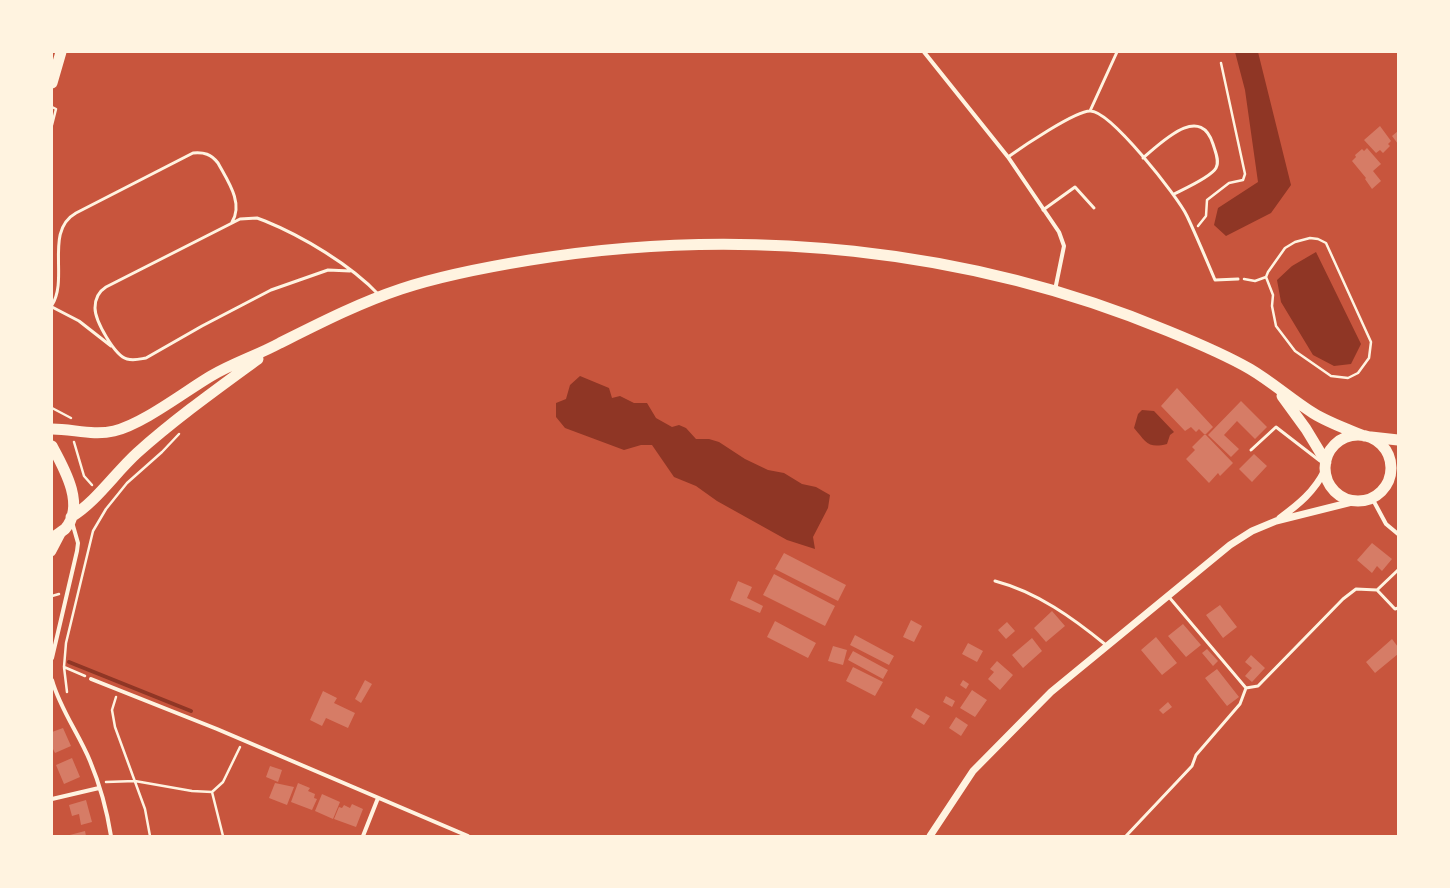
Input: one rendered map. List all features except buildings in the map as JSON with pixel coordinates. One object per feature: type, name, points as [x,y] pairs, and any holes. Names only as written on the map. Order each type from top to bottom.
[{"type":"highway","points":[[52,83],[61,52]]},
{"type":"highway","points":[[52,429],[97,433],[120,429],[145,416],[215,374],[279,344],[331,316],[380,296],[457,273],[558,256],[635,248],[719,245],[807,247],[887,256],[969,270],[1054,292],[1164,329],[1231,359],[1268,380],[1317,415],[1366,437],[1383,447],[1390,461],[1390,477],[1386,486]]},
{"type":"highway","points":[[71,517],[84,509],[128,461],[160,433],[192,407],[279,344]]},
{"type":"highway","points":[[1268,380],[1291,407],[1325,465],[1328,483],[1332,489],[1347,499],[1356,501],[1372,498],[1398,478]]},
{"type":"highway","points":[[1325,465],[1331,450],[1340,441],[1352,436],[1398,440]]},
{"type":"highway","points":[[52,446],[71,488],[71,517],[65,528],[52,538]]},
{"type":"main road","points":[[52,552],[65,528]]},
{"type":"street","points":[[924,52],[1008,157],[1058,232],[1064,246],[1054,292]]},
{"type":"street","points":[[1276,521],[1310,494],[1318,484],[1325,465]]},
{"type":"street","points":[[1372,498],[1386,524],[1398,534]]},
{"type":"street","points":[[930,836],[973,771],[1052,692],[1169,597],[1230,545],[1252,531],[1276,521],[1356,501]]},
{"type":"street","points":[[52,658],[78,543],[71,517]]},
{"type":"street","points":[[91,679],[242,740],[468,836]]},
{"type":"street","points":[[52,680],[65,713],[90,761],[98,782],[112,836]]},
{"type":"street","points":[[52,799],[99,788]]},
{"type":"street","points":[[363,836],[378,798]]},
{"type":"lane","points":[[1090,111],[1117,52]]},
{"type":"lane","points":[[1008,157],[1026,144],[1078,114],[1090,111],[1098,113],[1111,122],[1174,194],[1194,231],[1215,280],[1238,279]]},
{"type":"lane","points":[[1143,158],[1183,128],[1194,125],[1205,129],[1212,139],[1217,155],[1217,167],[1212,173],[1174,194]]},
{"type":"lane","points":[[232,222],[236,211],[235,199],[218,163],[214,158],[204,153],[194,153],[76,213],[66,220],[60,237],[57,292],[52,306],[78,321],[112,347],[120,356],[127,359],[146,358],[202,326],[277,287],[328,270],[350,271]]},
{"type":"lane","points":[[1043,210],[1076,187],[1094,208]]},
{"type":"lane","points":[[112,347],[96,316],[96,301],[101,290],[232,222],[249,218],[265,221],[320,249],[365,281],[380,296]]},
{"type":"lane","points":[[1251,450],[1276,427],[1325,465]]},
{"type":"lane","points":[[1377,590],[1398,570]]},
{"type":"lane","points":[[995,581],[1018,587],[1063,613],[1076,621],[1107,647]]},
{"type":"lane","points":[[1246,688],[1258,686],[1343,599],[1356,589],[1377,590],[1395,609],[1398,608]]},
{"type":"lane","points":[[1169,597],[1246,688]]},
{"type":"lane","points":[[1126,836],[1192,766],[1196,754],[1240,704],[1246,688]]},
{"type":"path","points":[[1194,231],[1206,216],[1207,200],[1229,183],[1243,180],[1245,174],[1221,63]]},
{"type":"path","points":[[52,107],[56,109],[52,124]]},
{"type":"path","points":[[1238,279],[1255,281],[1266,277],[1285,248],[1295,242],[1310,238],[1318,239],[1326,243],[1371,342],[1369,358],[1358,373],[1348,378],[1331,376],[1295,350],[1276,326],[1272,306],[1273,295],[1266,277]]},
{"type":"path","points":[[52,408],[78,420],[75,432],[74,447],[84,476],[99,492],[112,502]]},
{"type":"path","points":[[67,692],[64,667],[66,643],[90,539],[100,518],[135,474],[162,452],[184,429]]},
{"type":"path","points":[[64,667],[91,679]]},
{"type":"path","points":[[120,690],[112,710],[115,727],[145,809],[150,836]]},
{"type":"path","points":[[98,782],[135,781],[192,791],[212,792],[223,782],[239,752],[242,740]]},
{"type":"path","points":[[212,792],[223,836]]},
{"type":"shaded area","points":[[1235,52],[1258,52],[1291,185],[1271,213],[1226,236],[1214,225],[1218,208],[1258,182],[1245,90]]},
{"type":"shaded area","points":[[1316,252],[1361,344],[1351,364],[1334,366],[1313,355],[1281,302],[1277,280],[1292,266]]},
{"type":"shaded area","points":[[580,376],[609,388],[612,398],[620,396],[634,403],[647,403],[656,418],[672,427],[679,425],[686,428],[696,439],[709,439],[719,442],[745,459],[768,470],[784,473],[802,484],[816,487],[830,495],[828,508],[813,537],[815,549],[787,540],[717,501],[696,486],[674,477],[652,445],[641,445],[624,450],[565,428],[556,417],[556,403],[566,399],[570,385]]},
{"type":"shaded area","points":[[1142,410],[1154,411],[1174,432],[1170,435],[1167,444],[1156,446],[1151,445],[1145,441],[1134,428],[1138,414]]},
{"type":"waterway","points":[[69,662],[191,711]]}]
